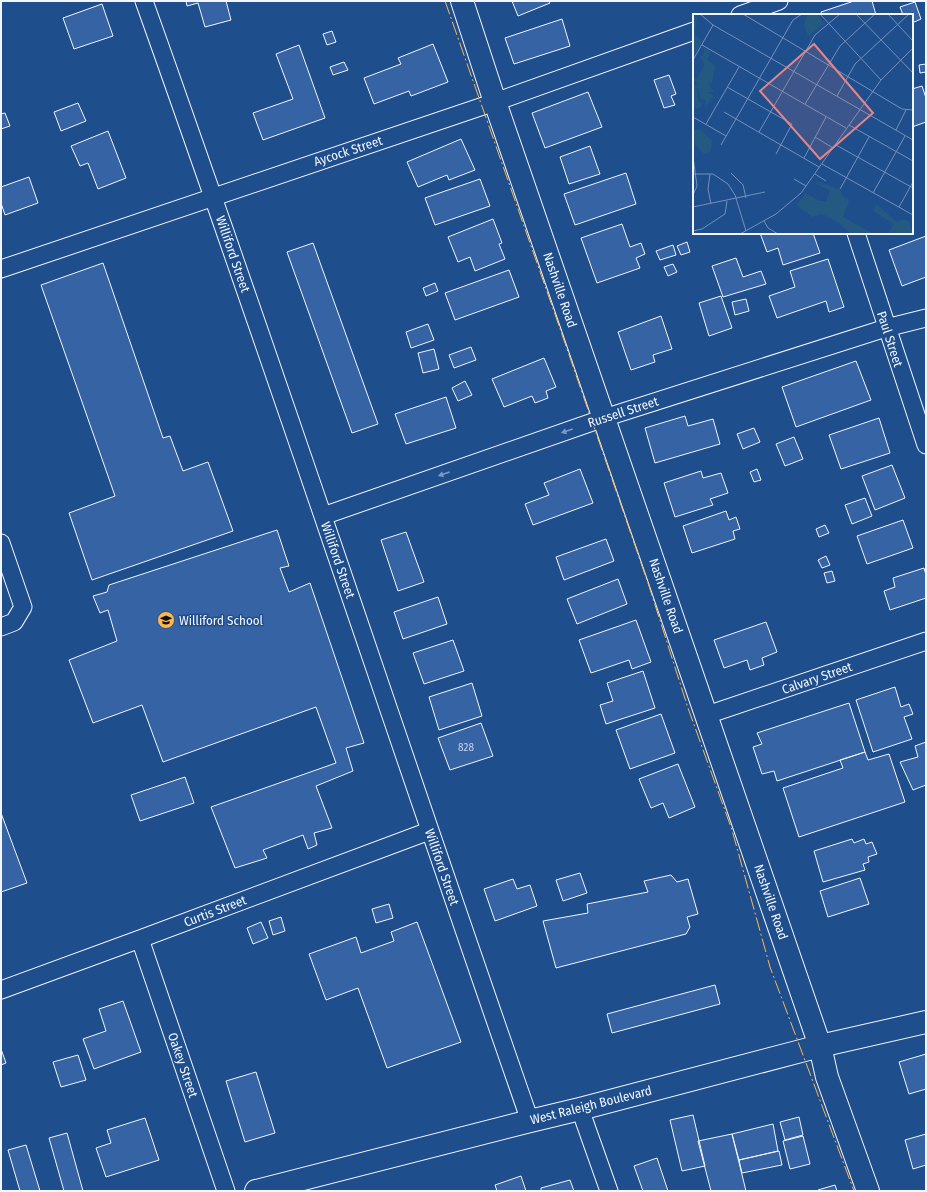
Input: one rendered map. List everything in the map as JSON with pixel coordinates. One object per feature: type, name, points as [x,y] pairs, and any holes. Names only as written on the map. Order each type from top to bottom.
[{"type":"main road","name":"Nashville Road","points":[[462,1],[495,102],[820,1046],[827,1077],[868,1191]]},
{"type":"main road","name":"West Raleigh Boulevard","points":[[256,1191],[281,1188],[530,1121],[820,1046],[926,1022]]},
{"type":"street","name":"Williford Street","points":[[144,1],[214,196],[429,831],[530,1121]]},
{"type":"street","points":[[743,14],[780,1],[786,14]]},
{"type":"street","name":"Aycock Street","points":[[1,269],[495,102],[693,31]]},
{"type":"street","name":"Paul Street","points":[[856,234],[886,328],[926,445]]},
{"type":"street","name":"Russell Street","points":[[323,516],[604,418],[886,328],[926,318]]},
{"type":"street","points":[[1,543],[23,607],[8,625]]},
{"type":"street","name":"Calvary Street","points":[[707,715],[926,641]]},
{"type":"street","name":"Curtis Street","points":[[1,990],[140,940],[429,831]]},
{"type":"street","name":"Oakey Street","points":[[140,940],[226,1191]]},
{"type":"street","points":[[580,1109],[609,1191]]},
{"type":"building","points":[[186,1],[226,1],[231,20],[205,27],[198,3],[187,6]]},
{"type":"building","points":[[512,1],[549,1],[550,3],[518,16]]},
{"type":"building","points":[[854,1],[872,1],[876,14],[822,14],[821,12]]},
{"type":"building","points":[[915,2],[921,19],[913,23],[913,14],[903,14],[900,7]]},
{"type":"building","points":[[102,4],[113,36],[74,49],[63,18]]},
{"type":"building","points":[[562,19],[570,46],[514,64],[505,38]]},
{"type":"building","points":[[332,31],[336,42],[327,45],[323,34]]},
{"type":"building","points":[[433,44],[448,82],[411,96],[409,91],[374,104],[364,78],[401,64],[398,58]]},
{"type":"building","points":[[299,45],[325,118],[263,140],[253,113],[293,99],[276,54]]},
{"type":"building","points":[[344,62],[348,70],[333,75],[330,67]]},
{"type":"building","points":[[926,64],[926,72],[920,73],[919,65]]},
{"type":"building","points":[[669,75],[676,94],[671,96],[675,105],[664,108],[654,80]]},
{"type":"building","points":[[922,86],[926,98],[926,122],[913,127],[913,89]]},
{"type":"building","points":[[588,92],[602,127],[545,148],[532,113]]},
{"type":"building","points":[[78,103],[86,121],[61,131],[54,112]]},
{"type":"building","points":[[5,113],[10,126],[1,129],[1,114]]},
{"type":"building","points":[[108,131],[126,178],[98,189],[88,163],[80,166],[71,146]]},
{"type":"building","points":[[461,139],[475,170],[449,180],[447,175],[418,187],[407,162]]},
{"type":"building","points":[[590,146],[600,174],[569,184],[560,157]]},
{"type":"building","points":[[626,173],[636,204],[575,225],[564,194]]},
{"type":"building","points":[[29,177],[38,203],[5,215],[1,203],[1,187]]},
{"type":"building","points":[[480,179],[490,206],[435,225],[425,198]]},
{"type":"building","points":[[493,219],[502,243],[499,244],[505,259],[475,271],[470,257],[458,262],[448,237]]},
{"type":"building","points":[[622,224],[630,247],[641,243],[645,254],[636,258],[640,268],[597,283],[581,238]]},
{"type":"building","points":[[760,234],[813,234],[820,253],[783,265],[778,248],[767,252]]},
{"type":"building","points":[[926,236],[926,277],[902,286],[889,250]]},
{"type":"building","points":[[687,242],[690,252],[681,255],[677,246]]},
{"type":"building","points":[[313,243],[378,424],[352,433],[287,252]]},
{"type":"building","points":[[673,245],[676,255],[660,260],[656,251]]},
{"type":"building","points":[[736,258],[743,277],[761,271],[766,284],[723,297],[712,266]]},
{"type":"building","points":[[828,259],[844,307],[829,312],[826,301],[777,318],[769,296],[795,287],[790,271]]},
{"type":"building","points":[[103,263],[163,438],[170,436],[183,471],[208,462],[233,531],[92,580],[69,513],[115,496],[41,285]]},
{"type":"building","points":[[673,264],[677,272],[668,276],[664,267]]},
{"type":"building","points":[[509,270],[519,297],[455,320],[445,293]]},
{"type":"building","points":[[435,283],[438,291],[426,296],[423,288]]},
{"type":"building","points":[[721,296],[732,328],[709,336],[699,303]]},
{"type":"building","points":[[746,299],[749,311],[735,315],[732,302]]},
{"type":"building","points":[[661,316],[672,349],[653,355],[655,362],[631,370],[618,332]]},
{"type":"building","points":[[428,324],[434,340],[411,348],[406,332]]},
{"type":"building","points":[[471,347],[476,360],[454,368],[449,355]]},
{"type":"building","points":[[434,349],[439,369],[423,373],[418,353]]},
{"type":"building","points":[[544,358],[556,387],[546,391],[548,398],[535,403],[532,396],[504,407],[492,379]]},
{"type":"building","points":[[856,361],[871,400],[796,427],[782,387]]},
{"type":"building","points":[[465,381],[472,395],[458,401],[452,388]]},
{"type":"building","points":[[446,397],[456,428],[406,444],[395,414]]},
{"type":"building","points":[[685,416],[688,426],[713,419],[720,444],[655,463],[645,428]]},
{"type":"building","points":[[879,418],[890,453],[841,469],[829,435]]},
{"type":"building","points":[[754,428],[760,442],[743,449],[737,434]]},
{"type":"building","points":[[794,437],[803,459],[785,466],[776,444]]},
{"type":"building","points":[[892,465],[905,498],[875,510],[862,476]]},
{"type":"building","points":[[580,469],[593,503],[533,525],[525,504],[549,495],[544,483]]},
{"type":"building","points":[[757,469],[761,480],[754,482],[750,472]]},
{"type":"building","points":[[701,471],[703,478],[721,473],[728,493],[710,499],[713,505],[675,517],[664,483]]},
{"type":"building","points":[[865,498],[872,516],[852,524],[845,505]]},
{"type":"building","points":[[726,511],[729,520],[736,517],[740,529],[733,531],[735,539],[692,553],[683,526]]},
{"type":"building","points":[[903,520],[913,548],[867,564],[857,536]]},
{"type":"building","points":[[825,525],[829,533],[819,537],[816,529]]},
{"type":"building","points":[[277,530],[289,566],[280,568],[289,592],[310,583],[364,743],[346,748],[353,771],[316,786],[332,828],[314,833],[317,845],[308,849],[303,835],[263,850],[267,858],[235,868],[211,807],[336,763],[316,707],[163,762],[142,705],[93,723],[69,660],[117,641],[108,610],[100,613],[93,596],[107,592],[109,585]]},
{"type":"building","points":[[406,532],[424,582],[398,591],[381,540]]},
{"type":"building","points":[[606,539],[614,561],[564,580],[556,557]]},
{"type":"building","points":[[826,556],[830,565],[822,568],[818,560]]},
{"type":"building","points":[[924,568],[926,575],[926,598],[890,610],[884,591],[895,587],[893,578]]},
{"type":"building","points":[[832,571],[835,581],[827,583],[824,573]]},
{"type":"building","points":[[618,579],[627,604],[577,624],[567,599]]},
{"type":"building","points":[[438,597],[447,624],[403,639],[394,612]]},
{"type":"building","points":[[636,620],[651,662],[632,669],[629,660],[591,673],[579,640]]},
{"type":"building","points":[[766,622],[777,652],[762,658],[764,665],[750,670],[747,660],[724,668],[714,640]]},
{"type":"building","points":[[453,640],[464,671],[424,684],[413,653]]},
{"type":"building","points":[[643,671],[655,708],[606,724],[600,705],[613,701],[607,683]]},
{"type":"building","points":[[472,683],[482,716],[439,730],[429,697]]},
{"type":"building","points":[[895,687],[901,707],[909,704],[913,714],[904,717],[912,739],[873,752],[856,700]]},
{"type":"building","points":[[849,703],[865,752],[777,781],[774,771],[762,774],[753,747],[762,744],[757,733]]},
{"type":"building","points":[[661,714],[675,753],[630,769],[616,730]]},
{"type":"building","points":[[481,723],[493,756],[450,770],[438,738]]},
{"type":"building","points":[[926,742],[926,785],[913,790],[900,762],[918,757],[915,746]]},
{"type":"building","points":[[865,752],[868,760],[889,754],[905,802],[799,837],[783,788],[843,768],[840,760]]},
{"type":"building","points":[[678,764],[695,807],[669,818],[663,803],[651,808],[639,779]]},
{"type":"building","points":[[185,777],[194,803],[140,821],[131,795]]},
{"type":"building","points":[[1,813],[27,883],[1,892]]},
{"type":"building","points":[[852,839],[854,843],[864,839],[866,844],[872,842],[877,854],[868,857],[869,862],[863,864],[865,870],[823,882],[814,851]]},
{"type":"building","points":[[580,873],[587,893],[563,901],[556,880]]},
{"type":"building","points":[[671,875],[677,882],[688,879],[698,914],[687,917],[690,927],[686,934],[556,968],[543,921],[588,913],[587,904],[648,892],[644,881]]},
{"type":"building","points":[[860,878],[869,904],[828,917],[820,891]]},
{"type":"building","points":[[513,879],[517,889],[530,885],[537,906],[495,921],[484,889]]},
{"type":"building","points":[[389,904],[393,918],[376,923],[372,909]]},
{"type":"building","points":[[281,917],[285,931],[273,935],[269,921]]},
{"type":"building","points":[[261,922],[268,938],[253,944],[247,928]]},
{"type":"building","points":[[417,922],[461,1042],[387,1068],[358,988],[326,1000],[309,954],[356,937],[361,953],[394,941],[391,932]]},
{"type":"building","points":[[715,985],[720,1004],[612,1033],[607,1014]]},
{"type":"building","points":[[123,1001],[141,1052],[94,1069],[83,1039],[106,1031],[99,1009]]},
{"type":"building","points":[[1,1049],[6,1063],[1,1065]]},
{"type":"building","points":[[926,1054],[926,1089],[909,1094],[899,1062]]},
{"type":"building","points":[[78,1055],[86,1080],[61,1087],[53,1062]]},
{"type":"building","points":[[256,1072],[275,1133],[245,1142],[226,1081]]},
{"type":"building","points":[[693,1115],[705,1166],[682,1171],[670,1120]]},
{"type":"building","points":[[799,1117],[803,1135],[785,1140],[780,1122]]},
{"type":"building","points":[[145,1118],[159,1160],[106,1177],[96,1148],[111,1143],[107,1130]]},
{"type":"building","points":[[773,1124],[778,1151],[739,1160],[732,1134]]},
{"type":"building","points":[[67,1133],[83,1191],[64,1191],[49,1138]]},
{"type":"building","points":[[732,1134],[746,1191],[711,1191],[698,1141]]},
{"type":"building","points":[[926,1134],[926,1165],[913,1169],[905,1140]]},
{"type":"building","points":[[803,1136],[810,1164],[790,1169],[783,1141]]},
{"type":"building","points":[[26,1145],[40,1191],[20,1191],[8,1150]]},
{"type":"building","points":[[779,1151],[782,1165],[742,1173],[739,1160]]},
{"type":"building","points":[[657,1158],[668,1191],[643,1191],[634,1166]]},
{"type":"building","points":[[521,1176],[526,1191],[497,1191],[495,1185]]},
{"type":"building","points":[[570,1180],[574,1191],[541,1191],[541,1188]]},
{"type":"building","points":[[835,1185],[837,1191],[818,1191],[818,1190]]},
{"type":"power","points":[[445,1],[649,586],[688,708],[732,830],[770,967],[854,1191]]},
{"type":"place","name":"Williford School","points":[[166,620]]}]
